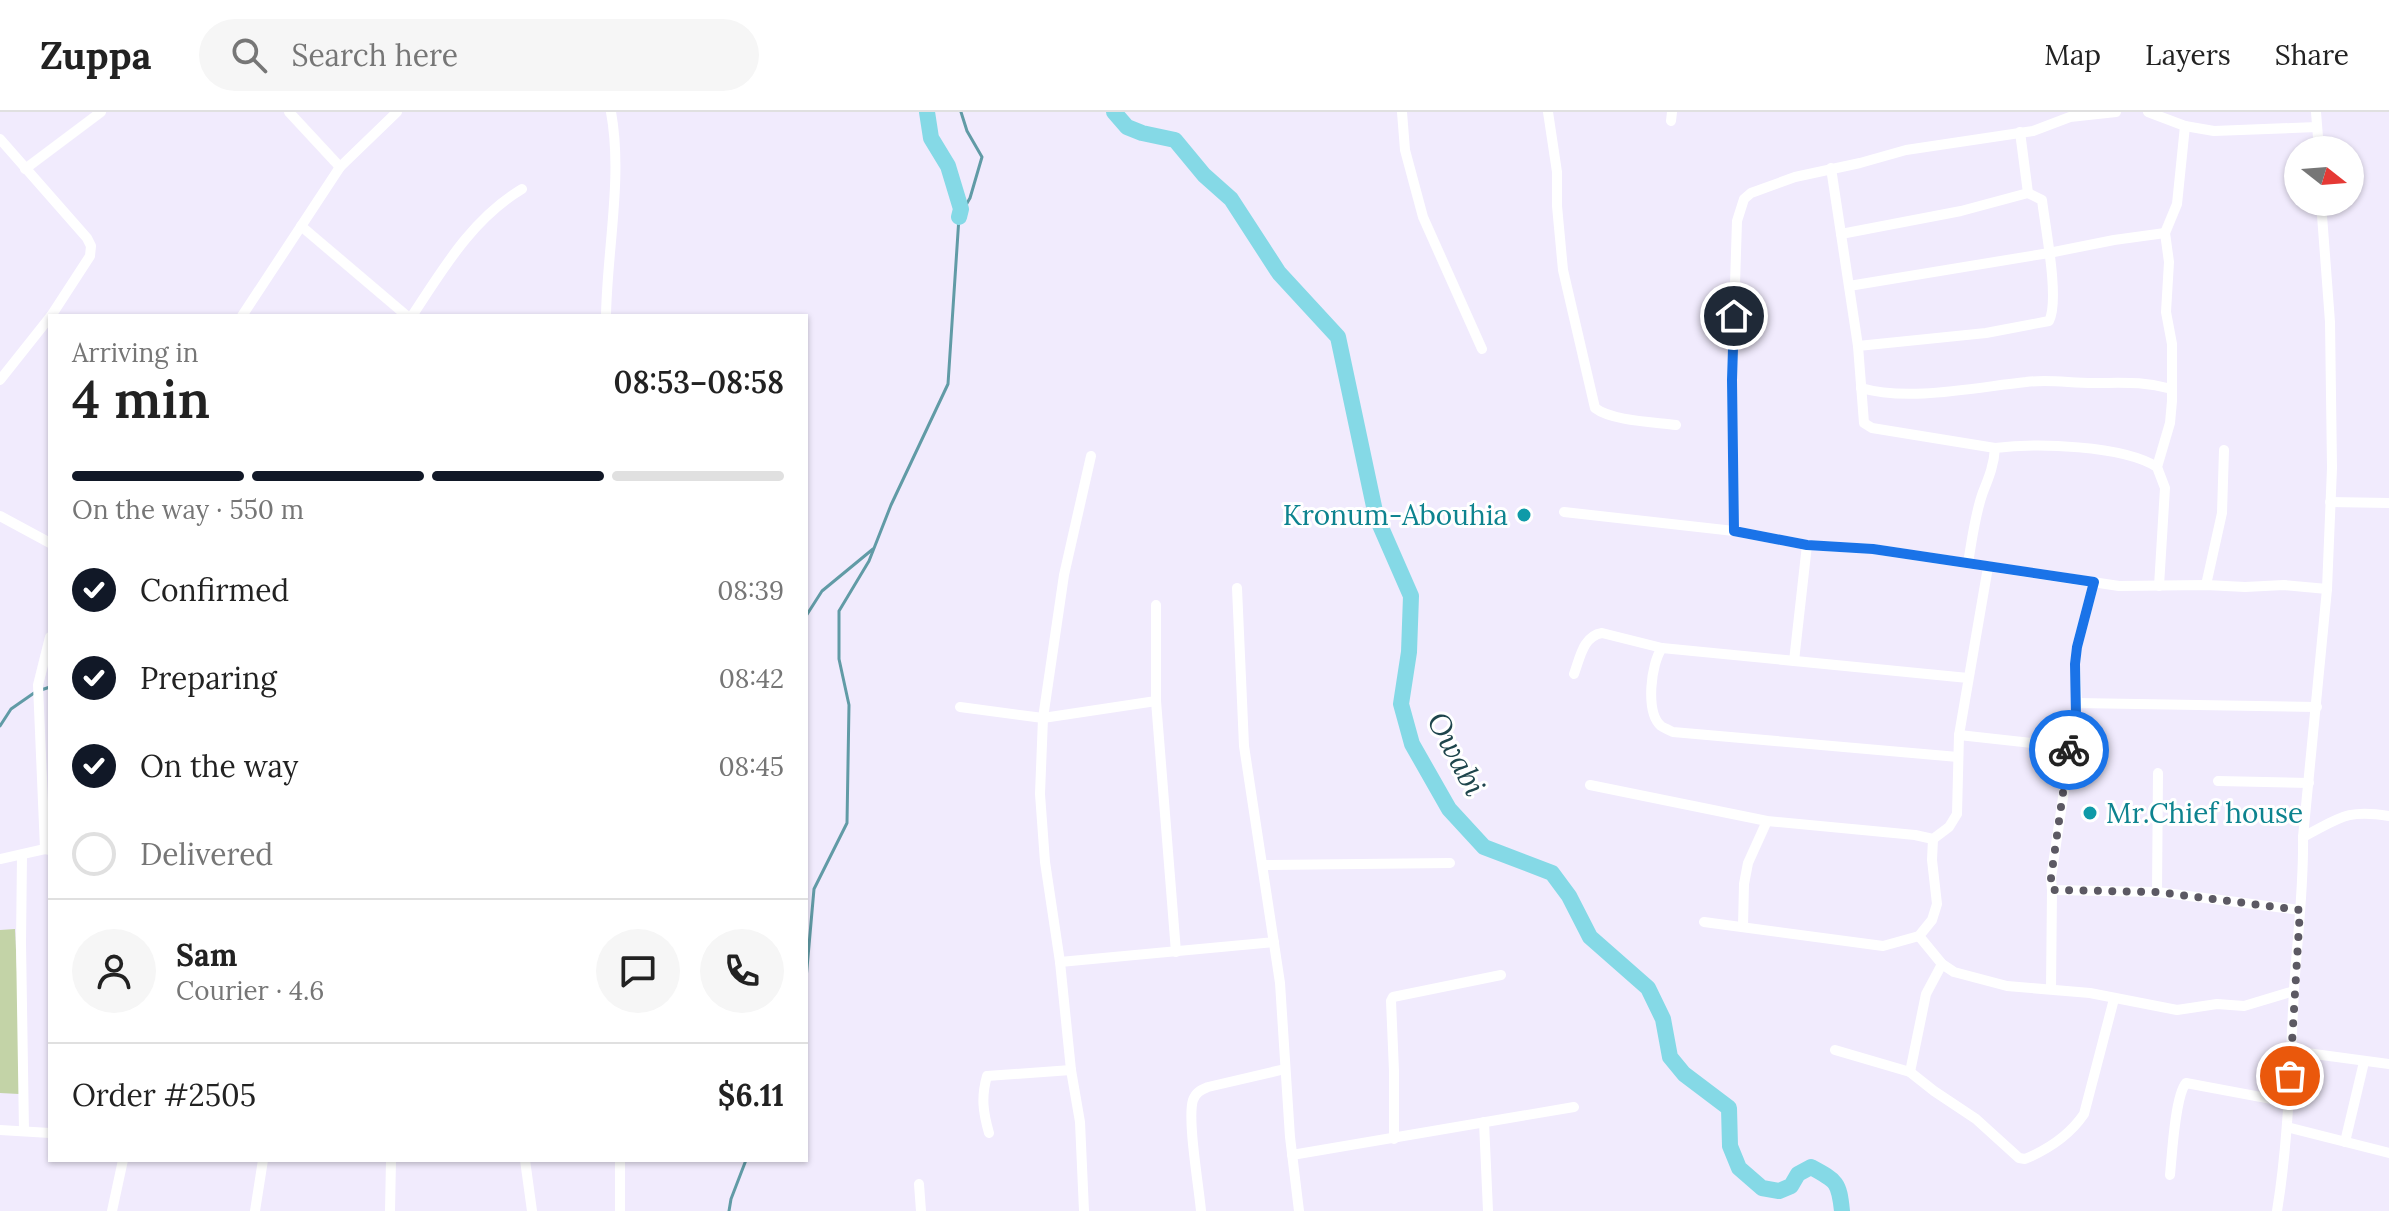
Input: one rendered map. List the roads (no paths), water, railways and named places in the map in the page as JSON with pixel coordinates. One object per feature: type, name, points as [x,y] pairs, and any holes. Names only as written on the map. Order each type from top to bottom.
[{"type":"street","points":[[25,169],[101,112]]},
{"type":"street","points":[[289,112],[340,167]]},
{"type":"street","points":[[243,314],[340,167],[397,112]]},
{"type":"street","points":[[606,314],[614,208],[611,112]]},
{"type":"street","points":[[1402,112],[1405,150],[1423,217],[1482,349]]},
{"type":"street","points":[[1548,112],[1557,172],[1563,270],[1595,408],[1598,412],[1618,417],[1676,425]]},
{"type":"street","points":[[1734,531],[1732,380],[1737,221],[1744,199],[1751,193],[1795,177],[1906,150],[2033,131],[2069,115],[2116,112]]},
{"type":"street","points":[[2148,112],[2164,114],[2185,126],[2214,131],[2317,127]]},
{"type":"street","points":[[2316,112],[2318,136]]},
{"type":"street","points":[[2159,586],[2165,488],[2157,467],[2170,423],[2172,389],[2172,344],[2166,312],[2169,262],[2165,233],[2177,204],[2185,126]]},
{"type":"street","points":[[2020,132],[2028,193]]},
{"type":"street","points":[[0,139],[4,155],[25,169],[91,246],[90,256],[51,314]]},
{"type":"street","points":[[1831,168],[1858,346],[1866,426],[1995,448],[2045,447],[2135,456],[2157,467]]},
{"type":"street","points":[[410,314],[461,243],[506,199],[522,189]]},
{"type":"street","points":[[1841,234],[1961,211],[2028,193],[2042,200],[2053,296],[2049,321],[1986,333],[1858,346]]},
{"type":"street","points":[[2277,1211],[2285,1161],[2304,873],[2303,837],[2327,589],[2332,468],[2330,322],[2322,216]]},
{"type":"street","points":[[301,226],[407,314]]},
{"type":"street","points":[[1849,286],[2165,233]]},
{"type":"street","points":[[0,380],[48,319]]},
{"type":"street","points":[[1861,388],[1902,394],[2060,380],[2145,382],[2172,389]]},
{"type":"street","points":[[1968,563],[1995,448]]},
{"type":"street","points":[[2206,585],[2222,513],[2224,450]]},
{"type":"street","points":[[1084,1211],[1080,1122],[1045,862],[1040,794],[1043,718],[1064,575],[1091,456]]},
{"type":"street","points":[[2330,502],[2389,503]]},
{"type":"street","points":[[1564,512],[1734,531],[1807,545],[1873,549],[2138,587],[2284,585],[2327,589]]},
{"type":"street","points":[[0,516],[48,542]]},
{"type":"street","points":[[1794,661],[1807,545]]},
{"type":"street","points":[[1590,785],[1767,821],[1933,839],[1949,827],[1957,814],[1959,735],[1988,567]]},
{"type":"street","points":[[2051,989],[2051,878],[2077,703],[2077,647],[2094,582]]},
{"type":"street","points":[[1237,588],[1244,746],[1280,983],[1299,1211]]},
{"type":"street","points":[[1156,605],[1156,701],[1176,952]]},
{"type":"street","points":[[1574,674],[1587,641],[1599,633],[1662,648],[1968,678]]},
{"type":"street","points":[[0,859],[48,850],[45,732],[38,685],[48,645]]},
{"type":"street","points":[[1662,648],[1657,654],[1653,671],[1651,699],[1655,718],[1661,726],[1673,732],[1958,757]]},
{"type":"street","points":[[960,707],[1043,718],[1156,701]]},
{"type":"street","points":[[2077,703],[2317,707]]},
{"type":"street","points":[[1959,735],[2069,747]]},
{"type":"street","points":[[2157,892],[2158,773]]},
{"type":"street","points":[[2218,781],[2309,783]]},
{"type":"street","points":[[2303,837],[2352,813],[2389,816]]},
{"type":"street","points":[[1743,926],[1748,863],[1767,821]]},
{"type":"street","points":[[1704,922],[1883,946],[1919,936],[1932,920],[1937,904],[1933,839]]},
{"type":"street","points":[[22,855],[24,1131]]},
{"type":"street","points":[[1263,865],[1450,863]]},
{"type":"street","points":[[2052,890],[2157,892],[2300,910]]},
{"type":"street","points":[[1919,936],[1942,964],[1965,976],[2007,986],[2090,993],[2177,1010],[2217,1004],[2244,1006],[2294,991]]},
{"type":"street","points":[[1060,962],[1274,942]]},
{"type":"street","points":[[1910,1072],[1926,994],[1942,964]]},
{"type":"street","points":[[1394,1139],[1391,999],[1406,993],[1501,975]]},
{"type":"street","points":[[1835,1050],[1910,1072],[1976,1119],[2019,1158],[2028,1158],[2059,1141],[2084,1114],[2114,999]]},
{"type":"street","points":[[2292,1051],[2389,1064]]},
{"type":"street","points":[[2345,1142],[2364,1062]]},
{"type":"street","points":[[1201,1211],[1192,1120],[1194,1096],[1208,1087],[1285,1069]]},
{"type":"street","points":[[989,1133],[982,1101],[987,1076],[1071,1070]]},
{"type":"street","points":[[2170,1175],[2179,1101],[2186,1083],[2288,1102]]},
{"type":"street","points":[[1292,1155],[1574,1107]]},
{"type":"street","points":[[1484,1122],[1488,1211]]},
{"type":"street","points":[[2287,1127],[2389,1153]]},
{"type":"street","points":[[0,1130],[48,1133]]},
{"type":"street","points":[[112,1211],[123,1162]]},
{"type":"street","points":[[255,1211],[263,1162]]},
{"type":"street","points":[[390,1211],[391,1162]]},
{"type":"street","points":[[525,1162],[532,1211]]},
{"type":"street","points":[[620,1162],[620,1211]]},
{"type":"street","points":[[919,1184],[921,1211]]},
{"type":"waterway","points":[[927,112],[931,138],[948,166],[961,209],[959,217]]},
{"type":"waterway","points":[[808,956],[814,889],[847,823],[849,705],[839,659],[839,611],[869,561],[891,505],[948,384],[959,217],[970,198],[982,157],[967,131],[961,112]]},
{"type":"waterway","name":"Owabi","points":[[1114,112],[1127,127],[1175,140],[1204,175],[1231,199],[1279,273],[1338,337],[1376,516],[1411,596],[1409,652],[1401,704],[1412,744],[1449,809],[1484,847],[1552,873],[1569,896],[1590,937],[1648,988],[1663,1019],[1670,1057],[1684,1074],[1729,1108],[1730,1146],[1739,1168],[1762,1188],[1779,1191],[1791,1186],[1798,1174],[1811,1167],[1835,1183],[1842,1211]]},
{"type":"waterway","points":[[808,613],[822,591],[873,549]]},
{"type":"waterway","points":[[41,690],[48,688]]},
{"type":"waterway","points":[[0,726],[11,709],[34,693]]},
{"type":"waterway","points":[[729,1211],[745,1162]]},
{"type":"place","name":"Kronum-Abouhia","points":[[1524,515]]},
{"type":"place","name":"Mr.Chief house","points":[[2090,813]]}]
